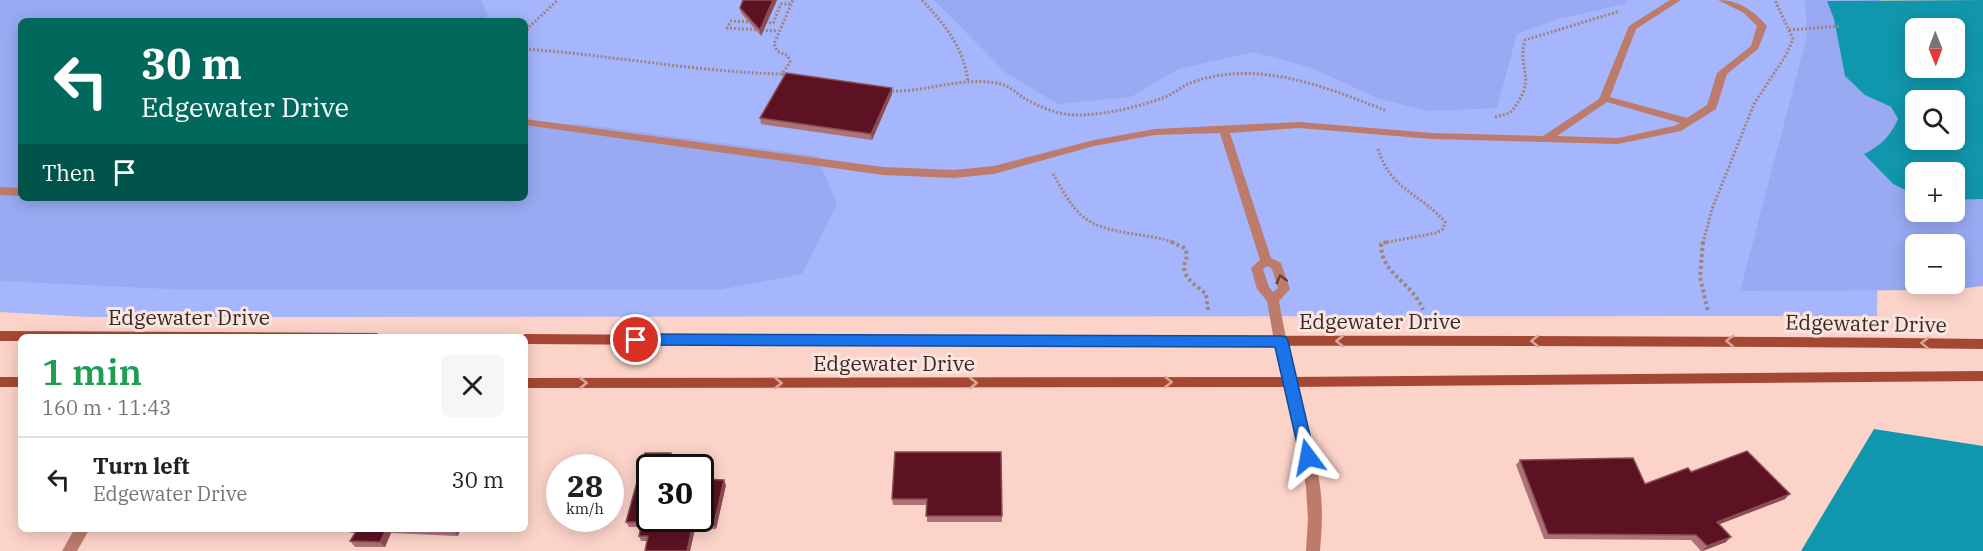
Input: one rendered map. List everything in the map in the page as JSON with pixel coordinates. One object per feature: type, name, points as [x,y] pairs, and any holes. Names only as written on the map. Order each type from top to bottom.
[{"type":"street","points":[[1543,140],[1573,122],[1604,98],[1632,28],[1676,0]]},
{"type":"street","points":[[528,122],[883,171],[954,174],[994,170],[1094,143],[1155,132],[1299,125],[1432,136],[1618,141],[1677,129],[1712,107],[1722,73],[1755,47],[1762,27],[1747,11],[1723,0]]},
{"type":"street","points":[[1604,98],[1689,122]]},
{"type":"street","points":[[1224,130],[1266,261],[1277,266],[1284,289],[1274,300]]},
{"type":"street","points":[[0,191],[18,192]]},
{"type":"street","points":[[1266,261],[1257,268],[1263,289],[1274,300],[1281,341],[1308,457],[1314,498],[1312,551]]},
{"type":"street","name":"Edgewater Drive","points":[[0,336],[18,336]]},
{"type":"street","name":"Edgewater Drive","points":[[528,339],[1659,340],[1983,344]]},
{"type":"street","name":"Edgewater Drive","points":[[528,383],[1290,382],[1983,376]]},
{"type":"street","points":[[0,382],[18,382]]},
{"type":"street","points":[[69,551],[81,532]]},
{"type":"path","points":[[528,29],[558,0]]},
{"type":"path","points":[[922,0],[951,31],[962,55],[968,82]]},
{"type":"path","points":[[1708,312],[1699,274],[1702,248],[1713,204],[1738,149],[1751,110],[1761,91],[1788,53],[1792,39],[1775,0]]},
{"type":"path","points":[[778,31],[727,28],[731,21],[773,23],[781,4],[792,2]]},
{"type":"path","points":[[782,74],[790,62],[788,56],[777,51],[774,45],[792,2]]},
{"type":"path","points":[[1490,118],[1510,112],[1524,92],[1527,79],[1521,51],[1525,40],[1612,15],[1626,8]]},
{"type":"path","points":[[1789,30],[1841,26]]},
{"type":"path","points":[[528,50],[587,53],[737,73],[793,76]]},
{"type":"path","points":[[881,90],[892,92],[988,81],[1004,84],[1025,98],[1054,112],[1080,115],[1124,108],[1166,96],[1191,83],[1217,76],[1257,74],[1289,76],[1321,85],[1394,113]]},
{"type":"path","points":[[1374,131],[1381,162],[1395,181],[1428,208],[1440,214],[1445,222],[1443,229],[1433,236],[1393,237],[1381,244],[1383,262],[1415,293],[1423,310]]},
{"type":"path","points":[[1042,158],[1080,214],[1100,224],[1137,234],[1165,238],[1185,248],[1188,257],[1184,268],[1188,279],[1206,294],[1208,310]]},
{"type":"shaded area","points":[[0,0],[1881,0],[1877,316],[88,317],[0,312]]},
{"type":"shaded area","points":[[0,0],[481,0],[488,15],[484,18],[18,18],[18,201],[528,201],[528,125],[580,124],[817,156],[837,204],[802,274],[718,290],[189,290],[0,281]]},
{"type":"shaded area","points":[[934,0],[1628,0],[1625,4],[1558,19],[1517,34],[1497,108],[1428,111],[1377,98],[1312,68],[1254,52],[1178,69],[1131,97],[1058,104],[1006,73]]},
{"type":"shaded area","points":[[1805,0],[1828,0],[1842,61],[1865,95],[1891,107],[1898,119],[1884,139],[1864,154],[1893,184],[1905,190],[1905,222],[1965,222],[1965,200],[1983,199],[1983,286],[1965,288],[1965,234],[1905,234],[1905,290],[1740,291],[1807,36]]},
{"type":"shaded area","points":[[1983,0],[1983,199],[1965,200],[1965,162],[1905,162],[1905,190],[1893,184],[1864,154],[1884,140],[1898,119],[1891,107],[1865,95],[1845,76],[1834,19],[1827,1]]},
{"type":"shaded area","points":[[1874,429],[1983,446],[1983,551],[1801,551]]},
{"type":"building","points":[[743,0],[773,0],[760,30],[740,8]]},
{"type":"building","points":[[786,73],[892,88],[871,134],[760,118]]},
{"type":"building","points":[[1747,451],[1790,494],[1717,522],[1731,537],[1707,546],[1696,535],[1548,534],[1520,460],[1633,458],[1645,484],[1688,468],[1691,472]]},
{"type":"building","points":[[895,452],[1001,452],[1002,516],[926,516],[927,499],[892,499]]},
{"type":"building","points":[[645,453],[671,453],[671,454]]},
{"type":"building","points":[[714,480],[724,480],[714,524]]},
{"type":"building","points":[[636,486],[636,522],[626,522]]},
{"type":"building","points":[[356,532],[385,532],[380,542],[350,541]]},
{"type":"building","points":[[640,532],[691,532],[687,551],[645,551],[648,536],[639,536]]},
{"type":"route","points":[[636,340],[1281,341],[1308,457]]}]
